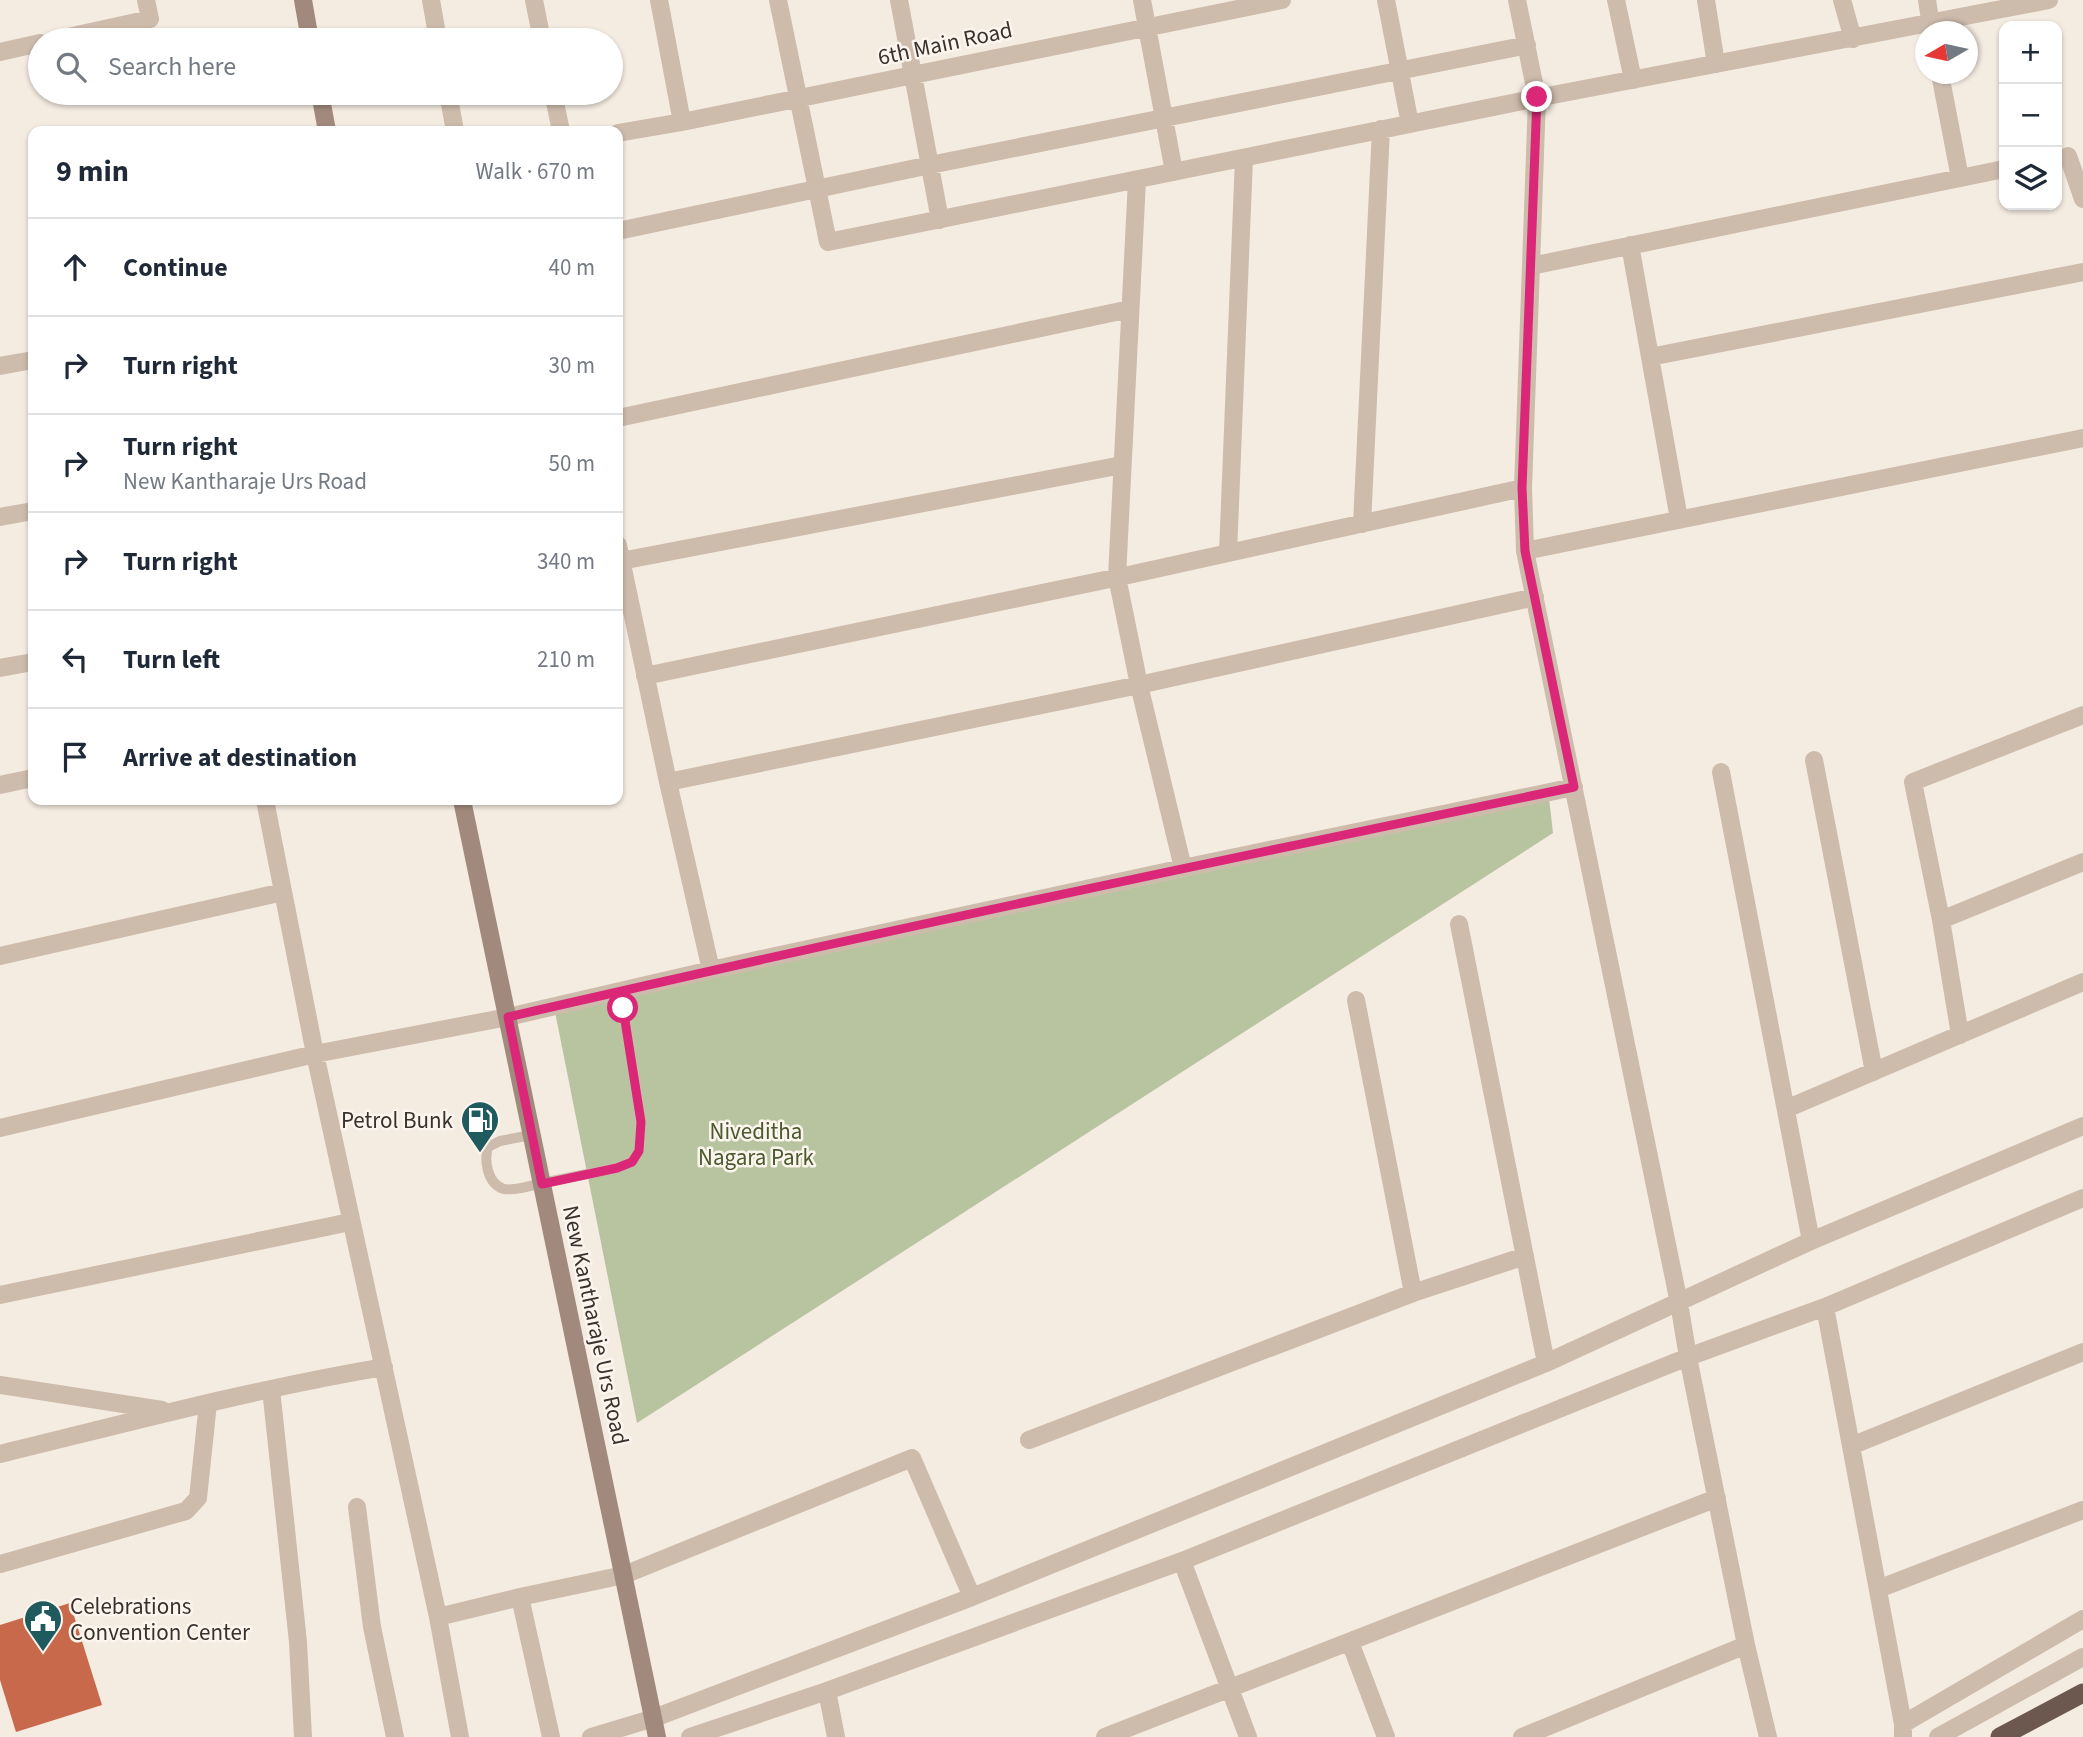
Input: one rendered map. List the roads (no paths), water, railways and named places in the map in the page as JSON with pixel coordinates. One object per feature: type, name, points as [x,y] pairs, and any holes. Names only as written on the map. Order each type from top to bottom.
[{"type":"highway","points":[[2000,1737],[2083,1693]]},
{"type":"main road","points":[[303,0],[308,28]]},
{"type":"main road","points":[[322,105],[326,126]]},
{"type":"main road","name":"New Kantharaje Urs Road","points":[[463,805],[657,1737]]},
{"type":"street","points":[[109,28],[150,19],[146,0]]},
{"type":"street","points":[[431,0],[436,28]]},
{"type":"street","points":[[534,0],[540,28]]},
{"type":"street","points":[[659,0],[682,122]]},
{"type":"street","points":[[778,0],[828,242],[1537,97],[1915,29]]},
{"type":"street","points":[[899,0],[940,220]]},
{"type":"street","points":[[1142,0],[1174,172]]},
{"type":"street","name":"6th Main Road","points":[[623,132],[1282,0]]},
{"type":"street","points":[[1386,0],[1410,124]]},
{"type":"street","points":[[1517,0],[1537,97],[1522,488],[1525,551],[1746,1645],[1768,1737]]},
{"type":"street","points":[[1616,0],[1633,80]]},
{"type":"street","points":[[1706,0],[1716,64]]},
{"type":"street","points":[[1842,0],[1853,39]]},
{"type":"street","points":[[1927,0],[1930,21]]},
{"type":"street","points":[[1957,21],[2049,0]]},
{"type":"street","points":[[623,230],[1527,45]]},
{"type":"street","points":[[0,52],[28,46]]},
{"type":"street","points":[[1942,84],[1960,178]]},
{"type":"street","points":[[450,105],[454,126]]},
{"type":"street","points":[[556,105],[560,126]]},
{"type":"street","points":[[1362,524],[1381,130]]},
{"type":"street","points":[[2069,156],[2083,199]]},
{"type":"street","points":[[1228,553],[1244,158]]},
{"type":"street","points":[[1531,267],[1999,170]]},
{"type":"street","points":[[1137,180],[1117,577],[1139,685],[1183,868]]},
{"type":"street","points":[[1630,245],[1679,519]]},
{"type":"street","points":[[1650,357],[2083,272]]},
{"type":"street","points":[[623,417],[1130,309]]},
{"type":"street","points":[[0,366],[28,361]]},
{"type":"street","points":[[1525,551],[2083,438]]},
{"type":"street","points":[[623,552],[1122,465]]},
{"type":"street","points":[[645,676],[1117,577],[1522,488]]},
{"type":"street","points":[[0,517],[28,512]]},
{"type":"street","points":[[623,572],[710,970]]},
{"type":"street","points":[[668,782],[1139,685],[1535,597]]},
{"type":"street","points":[[0,668],[28,663]]},
{"type":"street","points":[[1960,1035],[1941,920],[1913,782],[2083,715]]},
{"type":"street","points":[[1814,760],[1874,1072]]},
{"type":"street","points":[[1721,772],[1811,1241]]},
{"type":"street","points":[[0,785],[28,779]]},
{"type":"street","points":[[0,1128],[315,1054],[508,1017],[710,970],[1574,787]]},
{"type":"street","points":[[266,805],[350,1222],[438,1617],[460,1737]]},
{"type":"street","points":[[1941,920],[2083,862]]},
{"type":"street","points":[[0,956],[283,891]]},
{"type":"street","points":[[1459,924],[1546,1363]]},
{"type":"street","points":[[1786,1109],[2083,982]]},
{"type":"street","points":[[1356,1000],[1413,1293]]},
{"type":"street","points":[[591,1737],[654,1718],[972,1597],[1546,1363],[1811,1241],[2083,1126]]},
{"type":"street","points":[[690,1737],[827,1691],[1182,1561],[1688,1357],[1825,1307],[2083,1198]]},
{"type":"street","points":[[0,1295],[350,1222]]},
{"type":"street","points":[[1029,1440],[1413,1293],[1525,1256]]},
{"type":"street","points":[[1825,1307],[1903,1730],[2083,1619]]},
{"type":"street","points":[[1851,1446],[2083,1352]]},
{"type":"street","points":[[0,1454],[313,1379],[384,1367]]},
{"type":"street","points":[[0,1385],[172,1412]]},
{"type":"street","points":[[271,1389],[298,1642],[303,1737]]},
{"type":"street","points":[[0,1564],[186,1511],[198,1498],[208,1403]]},
{"type":"street","points":[[438,1617],[624,1575],[912,1458],[972,1597]]},
{"type":"street","points":[[1105,1737],[1717,1498]]},
{"type":"street","points":[[356,1507],[372,1627],[395,1737]]},
{"type":"street","points":[[1878,1589],[2083,1510]]},
{"type":"street","points":[[1182,1561],[1248,1737]]},
{"type":"street","points":[[520,1597],[551,1737]]},
{"type":"street","points":[[1350,1642],[1386,1737]]},
{"type":"street","points":[[1522,1737],[1746,1645]]},
{"type":"street","points":[[1938,1737],[2083,1657]]},
{"type":"street","points":[[827,1691],[836,1737]]},
{"type":"lane","points":[[531,1135],[500,1141],[488,1147],[485,1156],[487,1170],[494,1183],[504,1189],[521,1188],[617,1168],[632,1162],[639,1151],[641,1122],[623,1008]]},
{"type":"place","name":"Petrol Bunk","points":[[480,1154]]},
{"type":"place","name":"Celebrations Convention Center","points":[[43,1653]]},
{"type":"park label","name":"Niveditha Nagara Park","points":[[756,1144]]}]
